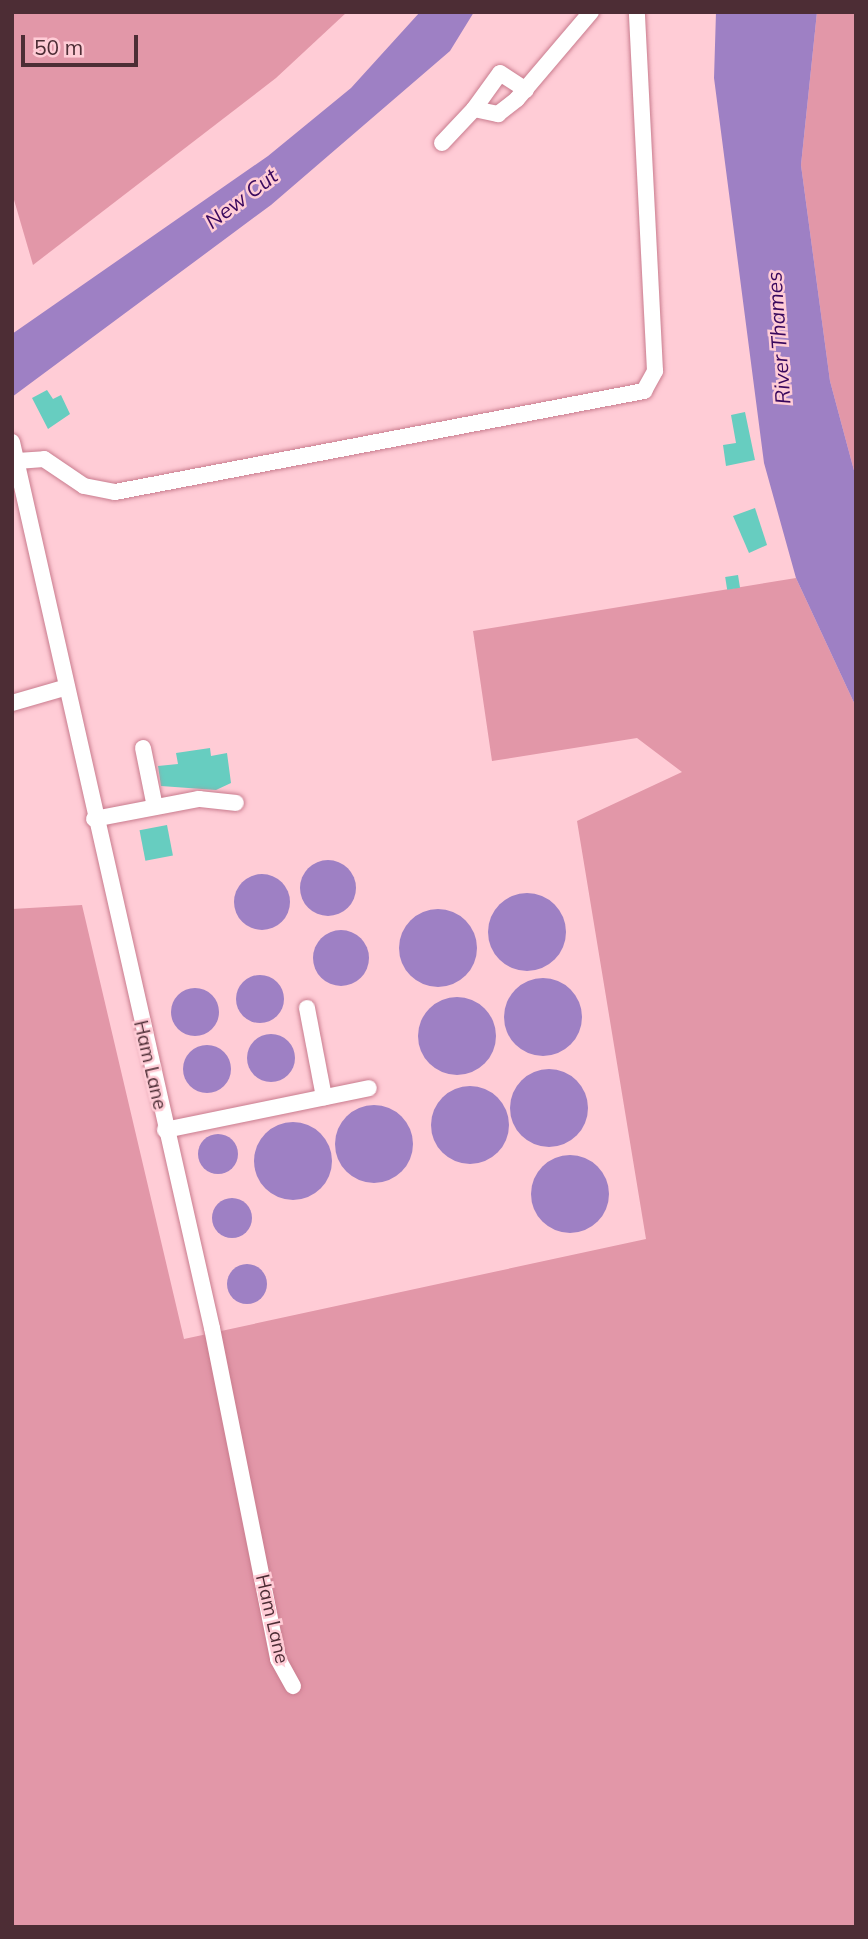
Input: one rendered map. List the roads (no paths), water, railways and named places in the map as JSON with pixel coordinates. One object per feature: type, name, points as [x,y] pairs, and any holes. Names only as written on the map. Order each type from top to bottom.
[{"type":"street","points":[[474,108],[498,114],[526,90],[592,12]]},
{"type":"street","points":[[17,461],[44,459],[84,486],[115,492],[644,391],[655,371],[637,12]]},
{"type":"street","points":[[442,143],[474,108],[500,73],[526,90]]},
{"type":"street","name":"Ham Lane","points":[[12,442],[17,461],[16,481],[165,1130],[278,1659],[293,1686]]},
{"type":"street","points":[[12,703],[64,688]]},
{"type":"street","points":[[143,748],[155,807]]},
{"type":"street","points":[[94,819],[199,799],[236,803]]},
{"type":"street","points":[[307,1008],[324,1097]]},
{"type":"street","points":[[165,1130],[369,1088]]},
{"type":"water","name":"New Cut","points":[[420,12],[474,12],[450,51],[271,205],[12,397],[12,334],[268,156],[351,88]]},
{"type":"water","name":"River Thames","points":[[716,12],[817,12],[801,165],[830,381],[856,478],[856,707],[796,578],[764,463],[714,78]]},
{"type":"water","points":[[328,860],[339,862],[348,868],[354,877],[354,899],[348,908],[339,914],[328,916],[317,914],[308,908],[302,899],[300,888],[302,877],[308,868],[317,862]]},
{"type":"water","points":[[262,874],[273,876],[282,882],[288,891],[288,913],[282,922],[273,928],[262,930],[251,928],[242,922],[236,913],[234,902],[236,891],[242,882],[251,876]]},
{"type":"water","points":[[519,893],[535,893],[549,899],[560,910],[566,924],[566,940],[560,954],[549,965],[535,971],[519,971],[505,965],[494,954],[488,940],[488,924],[494,910],[505,899]]},
{"type":"water","points":[[430,909],[446,909],[460,915],[471,926],[477,940],[477,956],[471,970],[460,981],[446,987],[430,987],[416,981],[405,970],[399,956],[399,940],[405,926],[416,915]]},
{"type":"water","points":[[341,930],[352,932],[361,938],[367,947],[367,969],[361,978],[352,984],[341,986],[330,984],[321,978],[315,969],[313,958],[315,947],[321,938],[330,932]]},
{"type":"water","points":[[260,975],[277,982],[284,999],[277,1016],[260,1023],[243,1016],[236,999],[243,982]]},
{"type":"water","points":[[535,978],[551,978],[565,984],[576,995],[582,1009],[582,1025],[576,1039],[565,1050],[551,1056],[535,1056],[521,1050],[510,1039],[504,1025],[504,1009],[510,995],[521,984]]},
{"type":"water","points":[[195,988],[212,995],[219,1012],[212,1029],[195,1036],[178,1029],[171,1012],[178,995]]},
{"type":"water","points":[[449,997],[465,997],[479,1003],[490,1014],[496,1028],[496,1044],[490,1058],[479,1069],[465,1075],[449,1075],[435,1069],[424,1058],[418,1044],[418,1028],[424,1014],[435,1003]]},
{"type":"water","points":[[271,1034],[288,1041],[295,1058],[288,1075],[271,1082],[254,1075],[247,1058],[254,1041]]},
{"type":"water","points":[[207,1045],[224,1052],[231,1069],[224,1086],[207,1093],[190,1086],[183,1069],[190,1052]]},
{"type":"water","points":[[541,1069],[557,1069],[571,1075],[582,1086],[588,1100],[588,1116],[582,1130],[571,1141],[557,1147],[541,1147],[527,1141],[516,1130],[510,1116],[510,1100],[516,1086],[527,1075]]},
{"type":"water","points":[[462,1086],[478,1086],[492,1092],[503,1103],[509,1117],[509,1133],[503,1147],[492,1158],[478,1164],[462,1164],[448,1158],[437,1147],[431,1133],[431,1117],[437,1103],[448,1092]]},
{"type":"water","points":[[366,1105],[382,1105],[396,1111],[407,1122],[413,1136],[413,1152],[407,1166],[396,1177],[382,1183],[366,1183],[352,1177],[341,1166],[335,1152],[335,1136],[341,1122],[352,1111]]},
{"type":"water","points":[[285,1122],[301,1122],[315,1128],[326,1139],[332,1153],[332,1169],[326,1183],[315,1194],[301,1200],[285,1200],[271,1194],[260,1183],[254,1169],[254,1153],[260,1139],[271,1128]]},
{"type":"water","points":[[218,1134],[232,1140],[238,1154],[232,1168],[218,1174],[204,1168],[198,1154],[204,1140]]},
{"type":"water","points":[[562,1155],[578,1155],[592,1161],[603,1172],[609,1186],[609,1202],[603,1216],[592,1227],[578,1233],[562,1233],[548,1227],[537,1216],[531,1202],[531,1186],[537,1172],[548,1161]]},
{"type":"water","points":[[232,1198],[246,1204],[252,1218],[246,1232],[232,1238],[218,1232],[212,1218],[218,1204]]},
{"type":"water","points":[[247,1264],[261,1270],[267,1284],[261,1298],[247,1304],[233,1298],[227,1284],[233,1270]]}]
